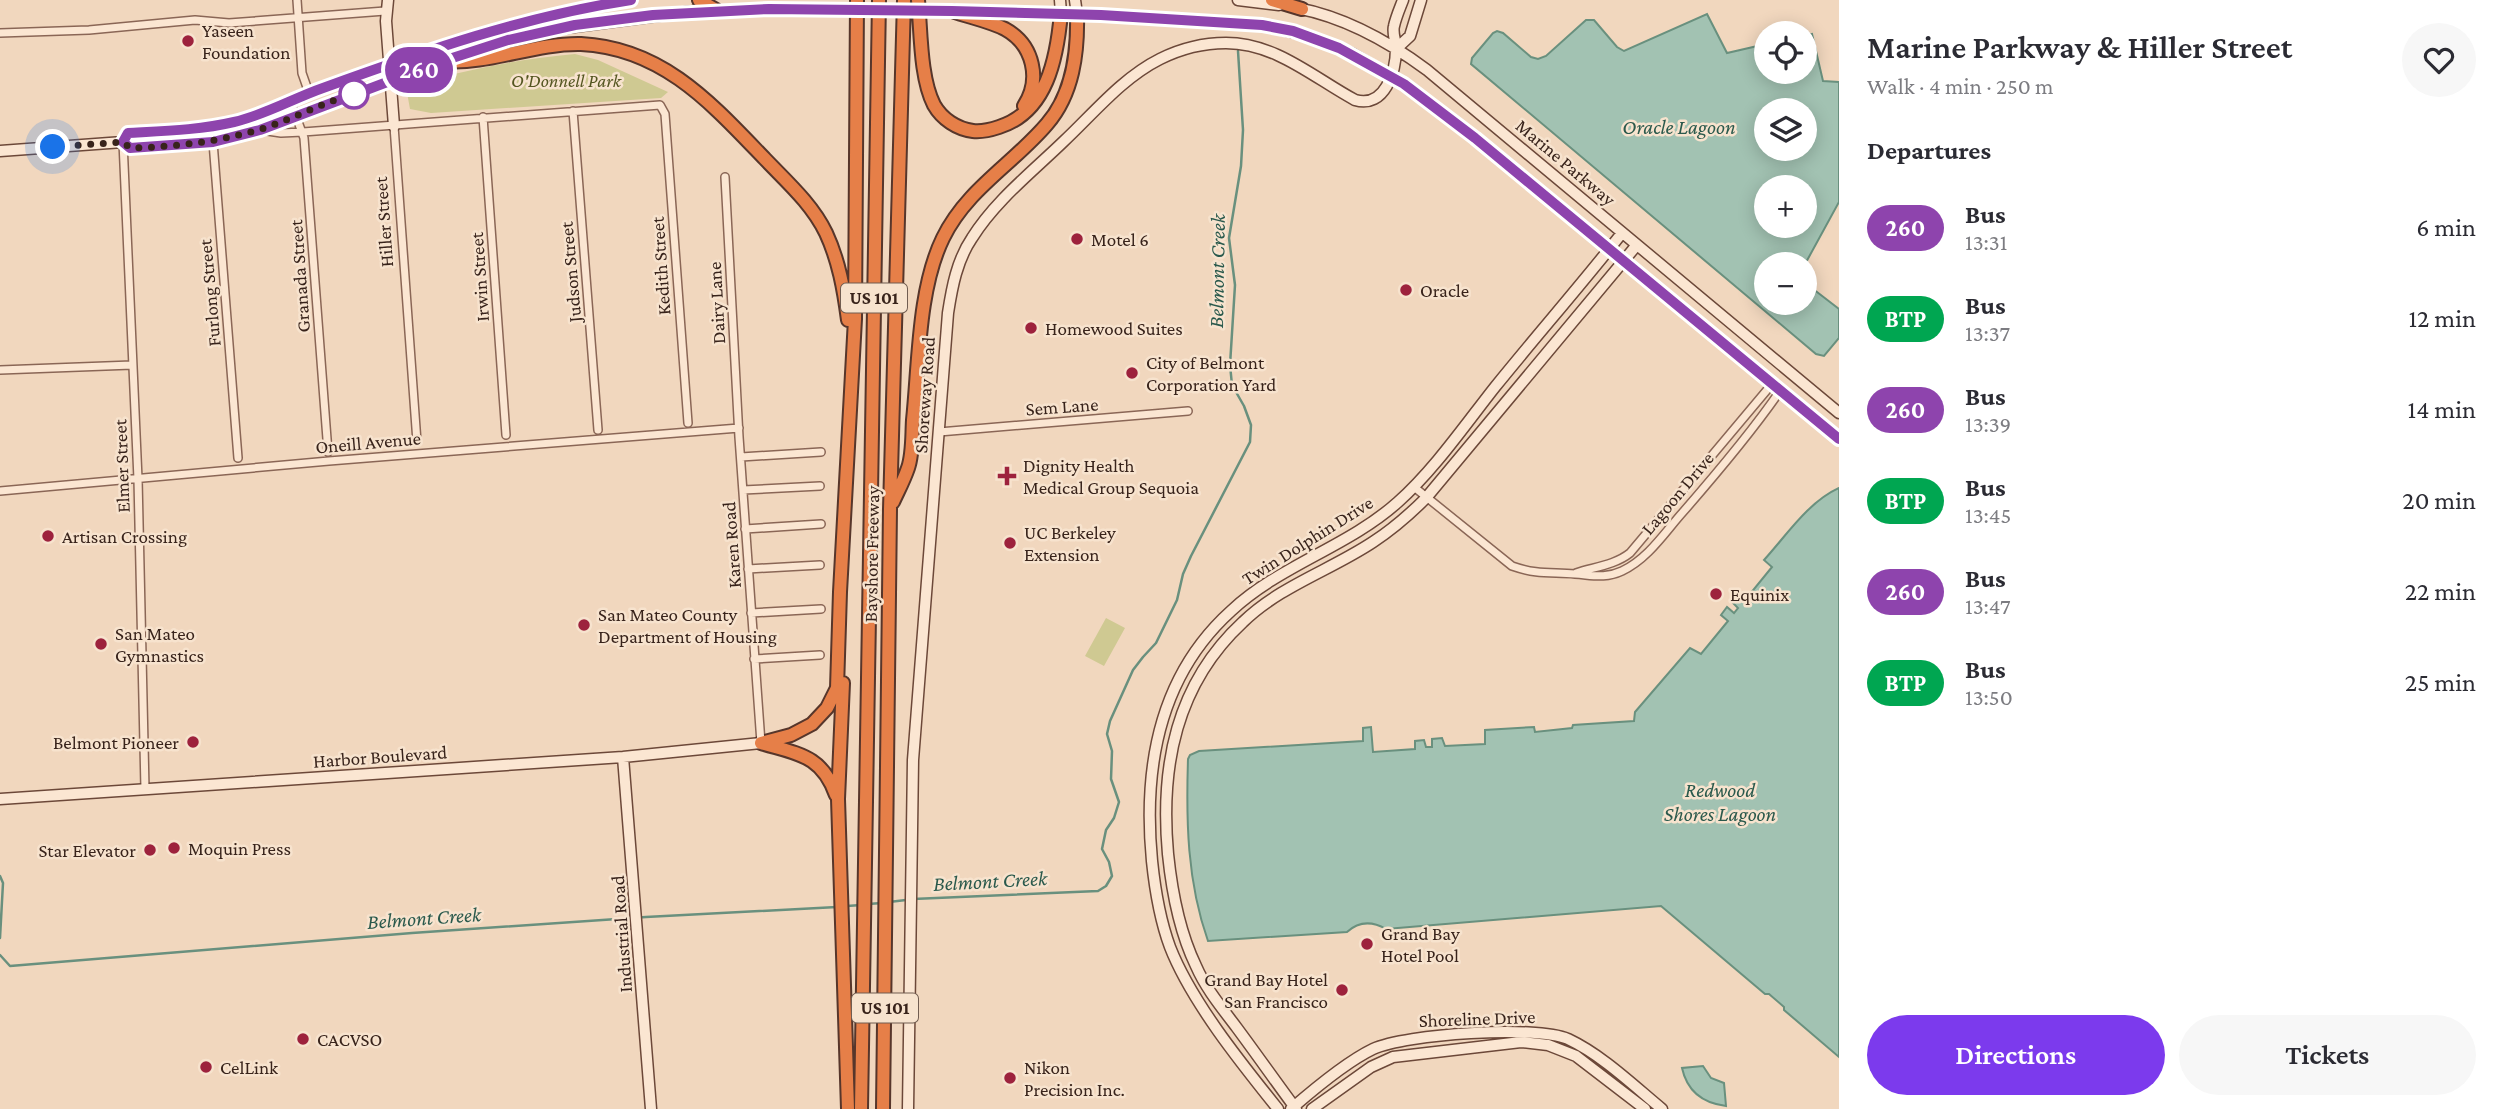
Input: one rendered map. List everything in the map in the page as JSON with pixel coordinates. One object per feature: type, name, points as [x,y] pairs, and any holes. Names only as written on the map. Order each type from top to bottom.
[{"type":"highway","points":[[699,0],[716,10]]},
{"type":"highway","points":[[761,743],[791,735],[811,724],[833,698],[838,678],[839,592],[855,319],[858,0]]},
{"type":"highway","name":"Bayshore Freeway","points":[[861,1109],[879,0]]},
{"type":"highway","name":"Bayshore Freeway","points":[[883,1109],[890,509],[904,0]]},
{"type":"highway","points":[[918,0],[924,66],[935,107],[951,123],[964,129],[988,131],[1005,125],[1031,108],[1043,90],[1055,55],[1060,7]]},
{"type":"highway","points":[[1272,0],[1302,9]]},
{"type":"highway","points":[[946,11],[1007,30],[1017,37],[1030,55],[1034,76],[1030,96],[1017,115],[1005,125]]},
{"type":"highway","points":[[890,509],[909,466],[926,290],[937,251],[965,202],[1040,132],[1055,113],[1072,74],[1077,48],[1077,14]]},
{"type":"highway","points":[[443,61],[458,62],[543,47],[581,44],[637,56],[682,80],[719,111],[793,188],[819,221],[832,246],[841,275],[852,352]]},
{"type":"highway","points":[[839,592],[844,642],[838,799],[848,1109]]},
{"type":"highway","points":[[761,743],[800,753],[811,759],[827,775],[838,799]]},
{"type":"main road","name":"Hiller Street","points":[[388,0],[385,11],[394,126]]},
{"type":"main road","points":[[0,151],[123,142],[128,133],[208,127],[241,121],[389,64],[526,20],[631,0]]},
{"type":"main road","points":[[1075,0],[1077,14]]},
{"type":"main road","name":"Marine Parkway","points":[[1238,0],[1302,9],[1350,25],[1427,69],[1839,413]]},
{"type":"main road","points":[[1396,49],[1393,28],[1403,0]]},
{"type":"main road","points":[[1396,49],[1410,36],[1421,0]]},
{"type":"main road","name":"Marine Parkway","points":[[123,142],[130,148],[213,142],[260,130],[486,47],[551,30],[632,18],[716,10],[946,11],[1060,7],[1077,14],[1228,22],[1278,28],[1339,48],[1391,75],[1474,137],[1839,439]]},
{"type":"main road","name":"Shoreway Road","points":[[908,1109],[915,737],[951,289],[959,265],[971,239],[1007,196],[1138,72],[1159,59],[1183,50],[1230,43],[1274,52],[1360,102],[1371,101],[1380,96],[1391,75],[1396,49]]},
{"type":"main road","name":"Twin Dolphin Drive","points":[[1278,1109],[1201,1006],[1170,948],[1161,919],[1149,808],[1156,740],[1164,713],[1191,659],[1229,612],[1266,583],[1364,528],[1414,487],[1622,233]]},
{"type":"main road","name":"Twin Dolphin Drive","points":[[1294,1108],[1212,995],[1186,943],[1177,915],[1165,808],[1172,743],[1179,719],[1204,668],[1220,645],[1242,622],[1275,597],[1373,542],[1426,498],[1636,246]]},
{"type":"main road","name":"Harbor Boulevard","points":[[0,799],[624,757],[761,743]]},
{"type":"main road","name":"Industrial Road","points":[[624,757],[651,1109]]},
{"type":"main road","name":"Shoreline Drive","points":[[1294,1108],[1360,1056],[1395,1041],[1520,1031],[1542,1032],[1567,1039],[1595,1056],[1662,1109]]},
{"type":"main road","name":"Shoreline Drive","points":[[1312,1109],[1371,1067],[1393,1057],[1521,1042],[1544,1044],[1569,1052],[1645,1109]]},
{"type":"street","points":[[297,0],[302,73],[309,93]]},
{"type":"street","points":[[0,33],[89,30],[195,20],[229,23],[385,11]]},
{"type":"street","name":"Granada Street","points":[[290,100],[303,132],[328,452]]},
{"type":"street","name":"Kedith Street","points":[[573,111],[657,104],[663,107],[688,423]]},
{"type":"street","points":[[260,130],[303,132],[573,111]]},
{"type":"street","name":"Judson Street","points":[[573,111],[598,430]]},
{"type":"street","name":"Irwin Street","points":[[483,117],[506,435]]},
{"type":"street","name":"Hiller Street","points":[[394,126],[417,442]]},
{"type":"street","name":"Furlong Street","points":[[208,127],[213,142],[238,458]]},
{"type":"street","name":"Elmer Street","points":[[123,142],[138,479],[145,789]]},
{"type":"street","name":"Dairy Lane","points":[[725,177],[739,428]]},
{"type":"street","points":[[0,370],[132,365]]},
{"type":"street","name":"Lagoon Drive","points":[[1414,487],[1512,566],[1529,572],[1552,575],[1598,577],[1622,571],[1638,561],[1703,488],[1776,387]]},
{"type":"street","name":"Lagoon Drive","points":[[1575,574],[1623,559],[1630,553],[1776,387]]},
{"type":"street","name":"Sem Lane","points":[[939,432],[1188,411]]},
{"type":"street","name":"Karen Road","points":[[739,428],[761,743]]},
{"type":"street","name":"Oneill Avenue","points":[[0,491],[739,428]]},
{"type":"street","points":[[740,457],[821,452]]},
{"type":"street","points":[[743,490],[820,486]]},
{"type":"street","points":[[746,529],[821,524]]},
{"type":"street","points":[[748,569],[820,565]]},
{"type":"street","points":[[751,613],[821,609]]},
{"type":"street","points":[[754,659],[820,655]]},
{"type":"green space","name":"O'Donnell Park","points":[[575,54],[598,60],[668,92],[661,98],[431,113],[410,109],[406,87],[489,66]]},
{"type":"green space","points":[[1106,618],[1125,628],[1104,666],[1085,656]]},
{"type":"water","name":"Oracle Lagoon","points":[[1707,14],[1727,53],[1754,47],[1754,84],[1817,84],[1817,55],[1823,81],[1839,82],[1839,202],[1812,252],[1754,252],[1754,302],[1471,64],[1472,58],[1497,31],[1531,57],[1538,59],[1546,56],[1586,20],[1594,20],[1617,47],[1624,51]]},
{"type":"water","name":"Oracle Lagoon","points":[[1817,292],[1839,309],[1839,338],[1824,356],[1816,354],[1770,315],[1817,315]]},
{"type":"water","name":"Redwood Shores Lagoon","points":[[1839,488],[1839,1057],[1769,994],[1765,994],[1661,906],[1386,929],[1366,923],[1347,932],[1208,941],[1196,896],[1189,851],[1187,782],[1190,755],[1199,751],[1363,741],[1363,728],[1371,727],[1373,752],[1415,749],[1415,741],[1424,740],[1426,747],[1432,747],[1432,739],[1442,738],[1445,746],[1485,744],[1485,730],[1534,727],[1535,732],[1572,728],[1573,725],[1634,721],[1635,712],[1690,648],[1701,654],[1728,621],[1721,615],[1727,607],[1734,613],[1738,608],[1732,602],[1739,594],[1746,599],[1772,567],[1764,560],[1789,530],[1817,502]]},
{"type":"water","points":[[1703,1066],[1711,1078],[1724,1083],[1726,1106],[1703,1099],[1688,1083],[1682,1068]]},
{"type":"waterway","name":"Belmont Creek","points":[[913,899],[1098,891],[1106,886],[1112,876],[1102,849],[1106,830],[1114,818],[1119,802],[1111,779],[1112,751],[1107,734],[1110,721],[1133,670],[1156,643],[1177,600],[1183,574],[1191,556],[1250,442],[1251,425],[1232,385],[1230,365],[1235,285],[1229,238],[1241,166],[1243,130],[1238,51]]},
{"type":"waterway","name":"Belmont Creek","points":[[0,876],[3,883],[0,938]]},
{"type":"waterway","name":"Belmont Creek","points":[[889,902],[906,900]]},
{"type":"waterway","name":"Belmont Creek","points":[[868,904],[882,903]]},
{"type":"waterway","name":"Belmont Creek","points":[[847,906],[861,905]]},
{"type":"waterway","name":"Belmont Creek","points":[[0,955],[10,966],[412,933],[837,907]]},
{"type":"bus line","name":"260","points":[[631,0],[548,15],[481,33],[323,88],[241,121],[208,127],[128,133],[123,142],[130,148],[213,142],[260,130],[443,61],[508,40],[575,25],[674,13],[769,9],[952,11],[1101,15],[1262,25],[1293,31],[1339,48],[1404,84],[1475,138],[1839,439]]},
{"type":"place","name":"Yaseen Foundation","points":[[188,41]]},
{"type":"place","name":"Motel 6","points":[[1077,239]]},
{"type":"place","name":"Oracle","points":[[1406,290]]},
{"type":"place","name":"Homewood Suites","points":[[1031,328]]},
{"type":"place","name":"City of Belmont Corporation Yard","points":[[1132,373]]},
{"type":"place","name":"Dignity Health Medical Group Sequoia","points":[[1007,476]]},
{"type":"place","name":"Artisan Crossing","points":[[48,536]]},
{"type":"place","name":"UC Berkeley Extension","points":[[1010,543]]},
{"type":"place","name":"Equinix","points":[[1716,594]]},
{"type":"place","name":"San Mateo County Department of Housing","points":[[584,625]]},
{"type":"place","name":"San Mateo Gymnastics","points":[[101,644]]},
{"type":"place","name":"Belmont Pioneer","points":[[193,742]]},
{"type":"place","name":"Moquin Press","points":[[174,848]]},
{"type":"place","name":"Star Elevator","points":[[150,850]]},
{"type":"place","name":"Grand Bay Hotel Pool","points":[[1367,944]]},
{"type":"place","name":"Grand Bay Hotel San Francisco","points":[[1342,990]]},
{"type":"place","name":"CACVSO","points":[[303,1039]]},
{"type":"place","name":"CelLink","points":[[206,1067]]},
{"type":"place","name":"Nikon Precision Inc.","points":[[1010,1078]]},
{"type":"route","points":[[53,147],[123,142],[130,148],[213,142],[260,130],[354,94]]}]
